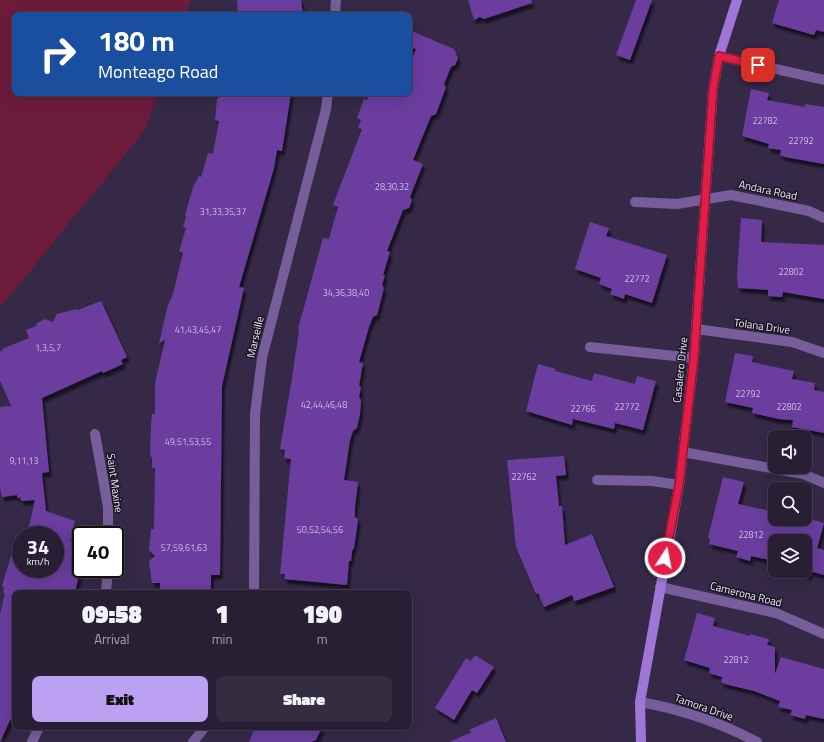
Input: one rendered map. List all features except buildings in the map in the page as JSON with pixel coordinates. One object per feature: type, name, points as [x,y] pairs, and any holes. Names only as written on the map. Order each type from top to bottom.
[{"type":"street","points":[[335,12],[336,0]]},
{"type":"street","name":"Casalero Drive","points":[[642,742],[640,702],[679,485],[694,358],[713,89],[719,56],[737,0]]},
{"type":"street","points":[[719,56],[824,80]]},
{"type":"street","name":"Marseille","points":[[254,590],[255,414],[262,358],[326,109],[328,96]]},
{"type":"street","name":"Andara Road","points":[[635,202],[677,204],[705,198],[731,195],[809,211],[824,218]]},
{"type":"street","name":"Tolana Drive","points":[[696,329],[792,342],[824,353]]},
{"type":"street","points":[[590,347],[694,358]]},
{"type":"street","name":"Saint Maxine","points":[[95,434],[108,507],[108,526]]},
{"type":"street","points":[[683,452],[803,474],[824,483]]},
{"type":"street","points":[[597,480],[652,481],[679,485]]},
{"type":"street","points":[[106,590],[107,578]]},
{"type":"street","name":"Camerona Road","points":[[660,587],[776,613],[824,634]]},
{"type":"street","name":"Tamora Drive","points":[[640,702],[666,707],[738,732],[757,742]]},
{"type":"street","points":[[32,742],[38,730]]},
{"type":"street","points":[[193,742],[203,730]]},
{"type":"shaded area","points":[[0,0],[191,0],[186,12],[12,12],[12,96],[157,96],[145,130],[0,308]]},
{"type":"route","points":[[665,558],[679,485],[694,358],[713,89],[719,56],[758,65]]}]
